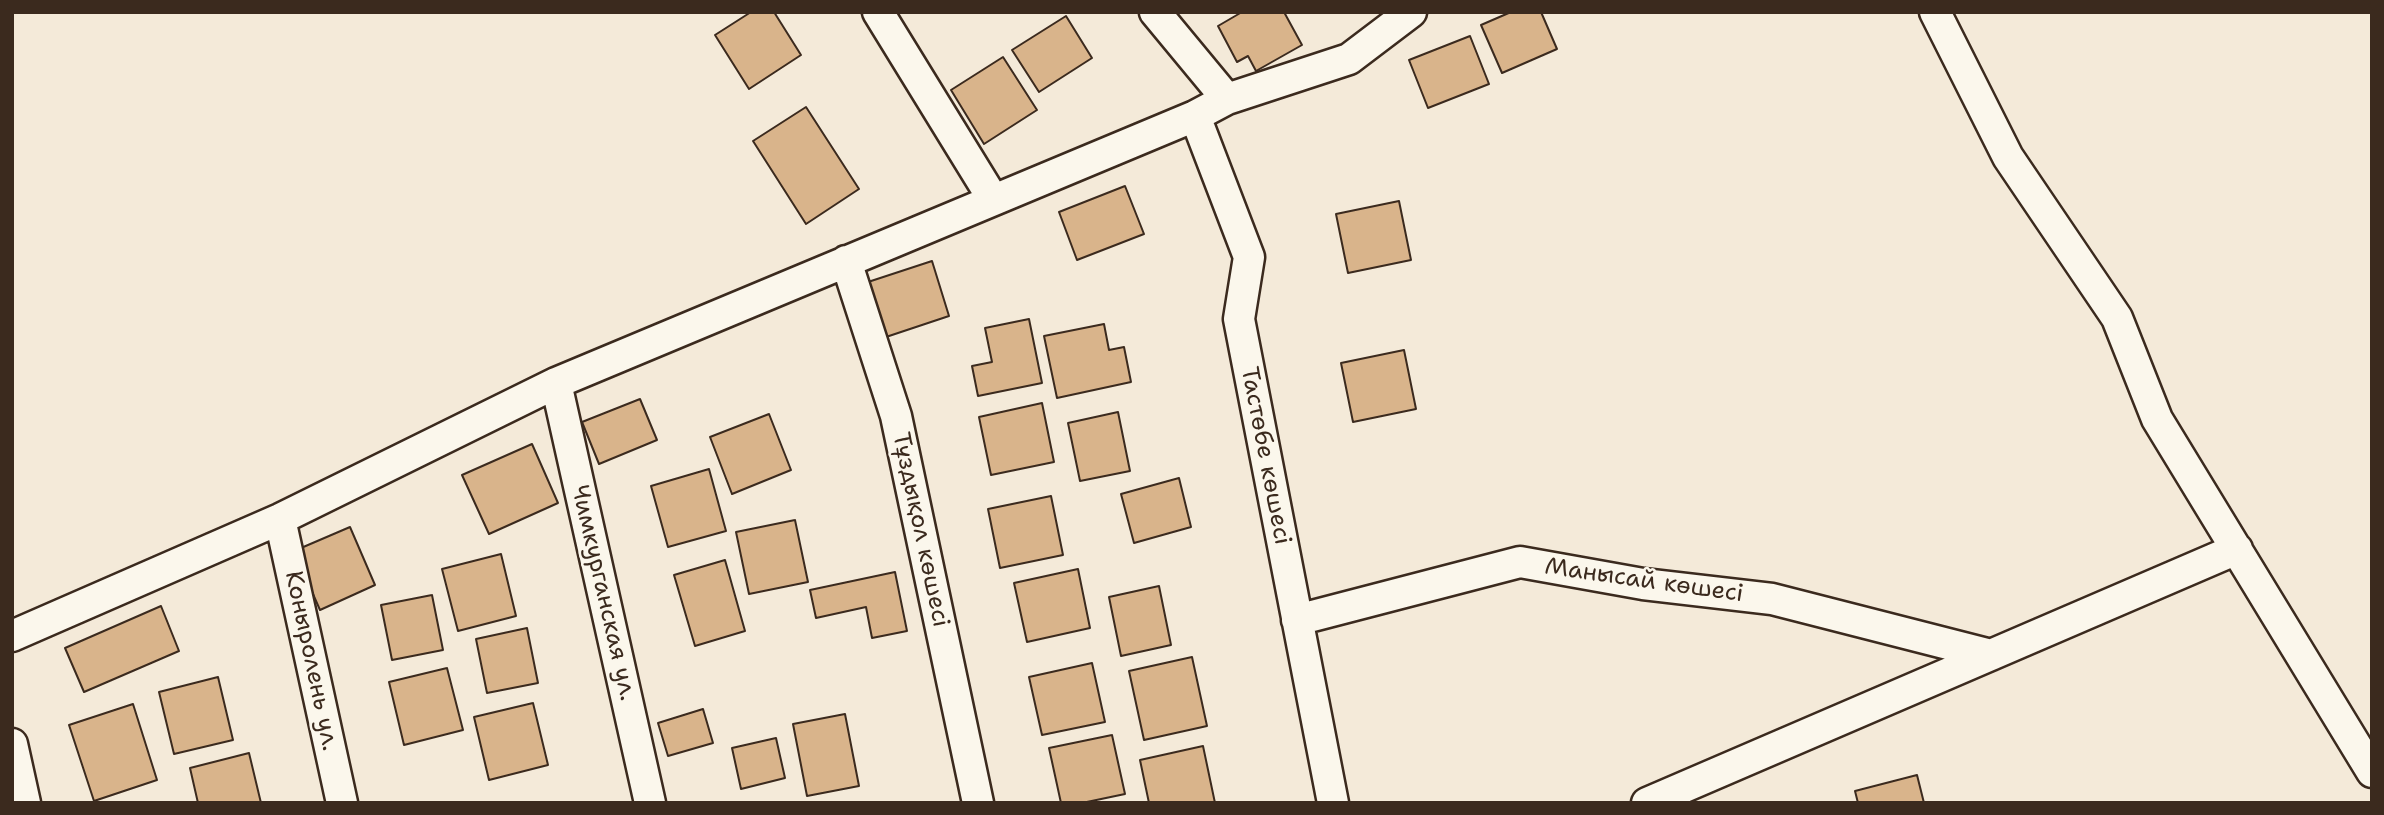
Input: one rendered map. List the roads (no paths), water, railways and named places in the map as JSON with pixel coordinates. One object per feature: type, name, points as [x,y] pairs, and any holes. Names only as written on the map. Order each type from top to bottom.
[{"type":"street","points":[[878,12],[993,199]]},
{"type":"street","points":[[1155,12],[1227,99]]},
{"type":"street","points":[[12,636],[280,519],[556,383],[1195,116],[1227,99],[1349,59],[1411,12]]},
{"type":"street","points":[[1935,12],[2008,157],[2117,318],[2157,419],[2372,772]]},
{"type":"street","name":"Тастөбе көшесі","points":[[1195,116],[1249,257],[1239,319],[1333,803]]},
{"type":"street","name":"Тұздықол көшесі","points":[[846,261],[896,416],[978,803]]},
{"type":"street","name":"Чимкурганская ул.","points":[[556,383],[650,803]]},
{"type":"street","name":"Коныролень ул.","points":[[280,519],[342,803]]},
{"type":"street","points":[[1647,803],[2236,549]]},
{"type":"street","name":"Манысай көшесі","points":[[1297,620],[1520,562],[1643,584],[1772,599],[1991,654]]},
{"type":"street","points":[[12,744],[25,803]]}]
